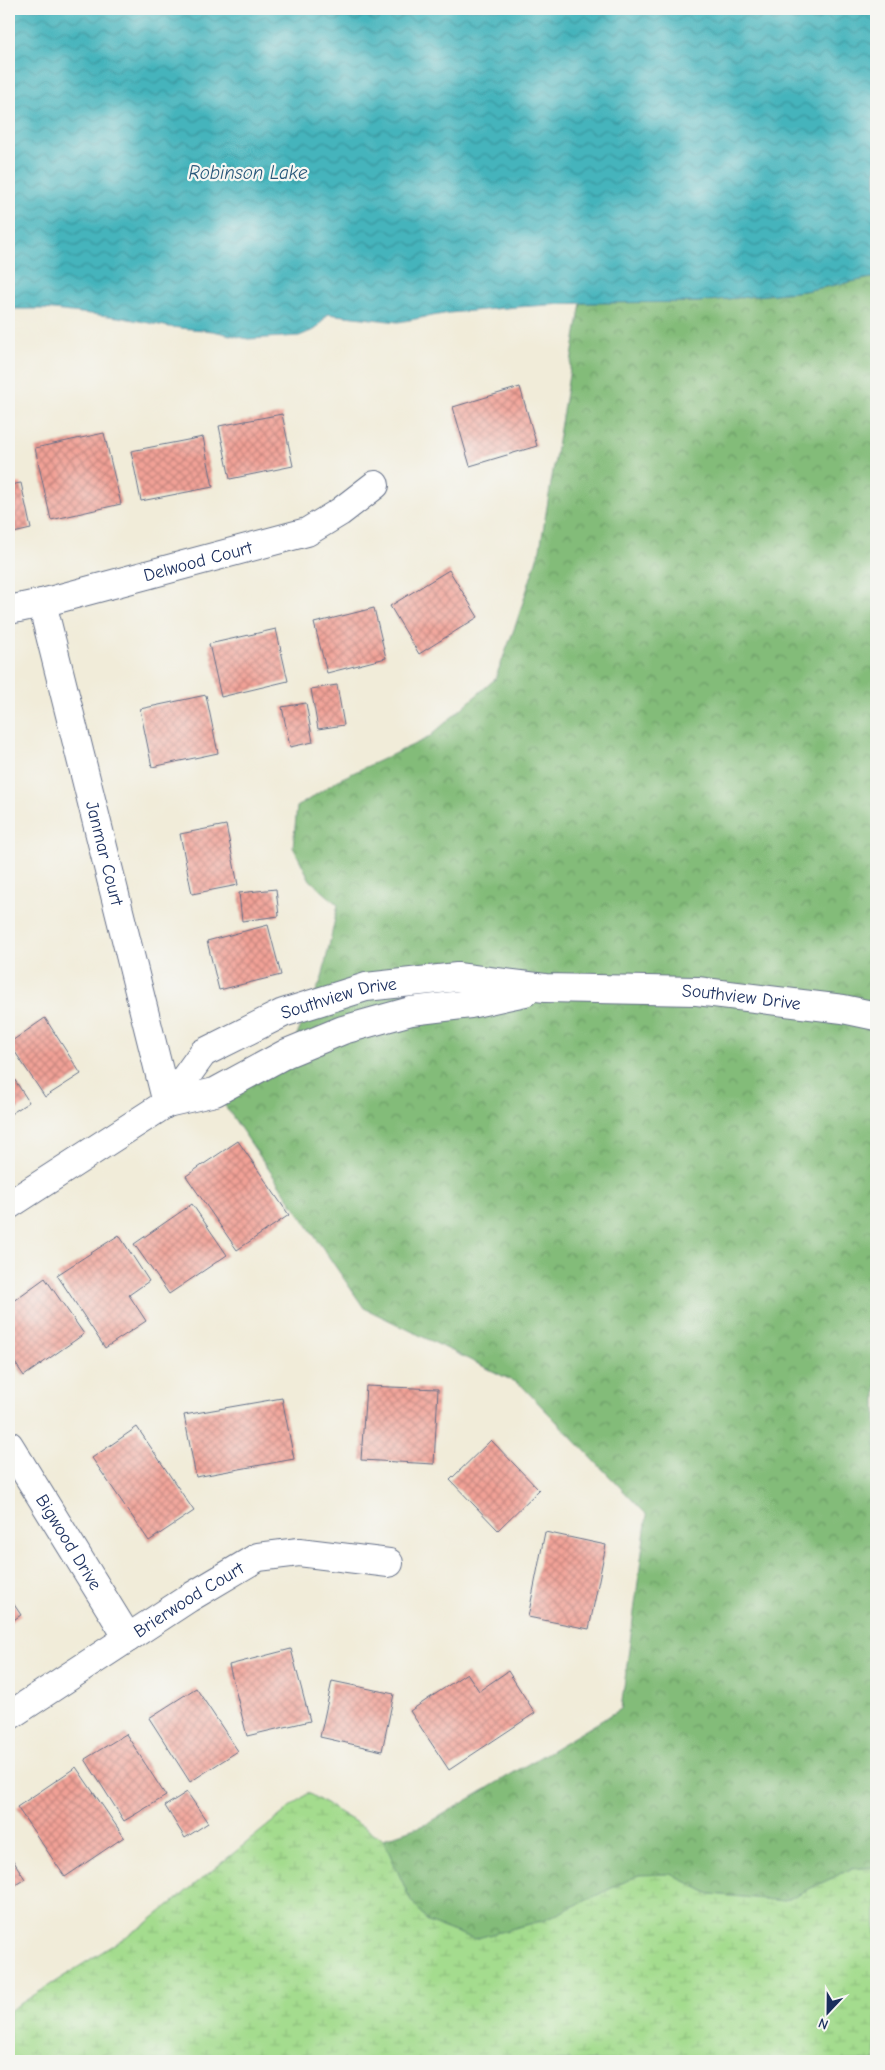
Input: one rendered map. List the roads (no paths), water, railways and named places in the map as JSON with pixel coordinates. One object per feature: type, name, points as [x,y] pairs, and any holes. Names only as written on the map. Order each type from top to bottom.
[{"type":"street","name":"Delwood Court","points":[[9,610],[42,603],[307,532],[340,512],[375,485]]},
{"type":"street","name":"Janmar Court","points":[[42,603],[167,1104]]},
{"type":"street","name":"Southview Drive","points":[[167,1104],[203,1052],[283,1013],[366,987],[457,977],[545,988],[697,991],[843,1009],[876,1016]]},
{"type":"street","name":"Southview Drive","points":[[9,1205],[167,1104],[215,1092],[287,1053],[343,1030],[411,1011],[470,1004],[545,988]]},
{"type":"street","name":"Bigwood Drive","points":[[9,1445],[128,1638]]},
{"type":"street","name":"Brierwood Court","points":[[9,1716],[229,1572],[258,1557],[299,1552],[389,1563]]},
{"type":"water","name":"Robinson Lake","points":[[9,9],[876,9],[876,277],[804,291],[698,302],[581,303],[517,307],[449,313],[398,322],[328,314],[316,329],[299,336],[248,339],[213,331],[170,327],[118,317],[44,309],[9,309]]}]
